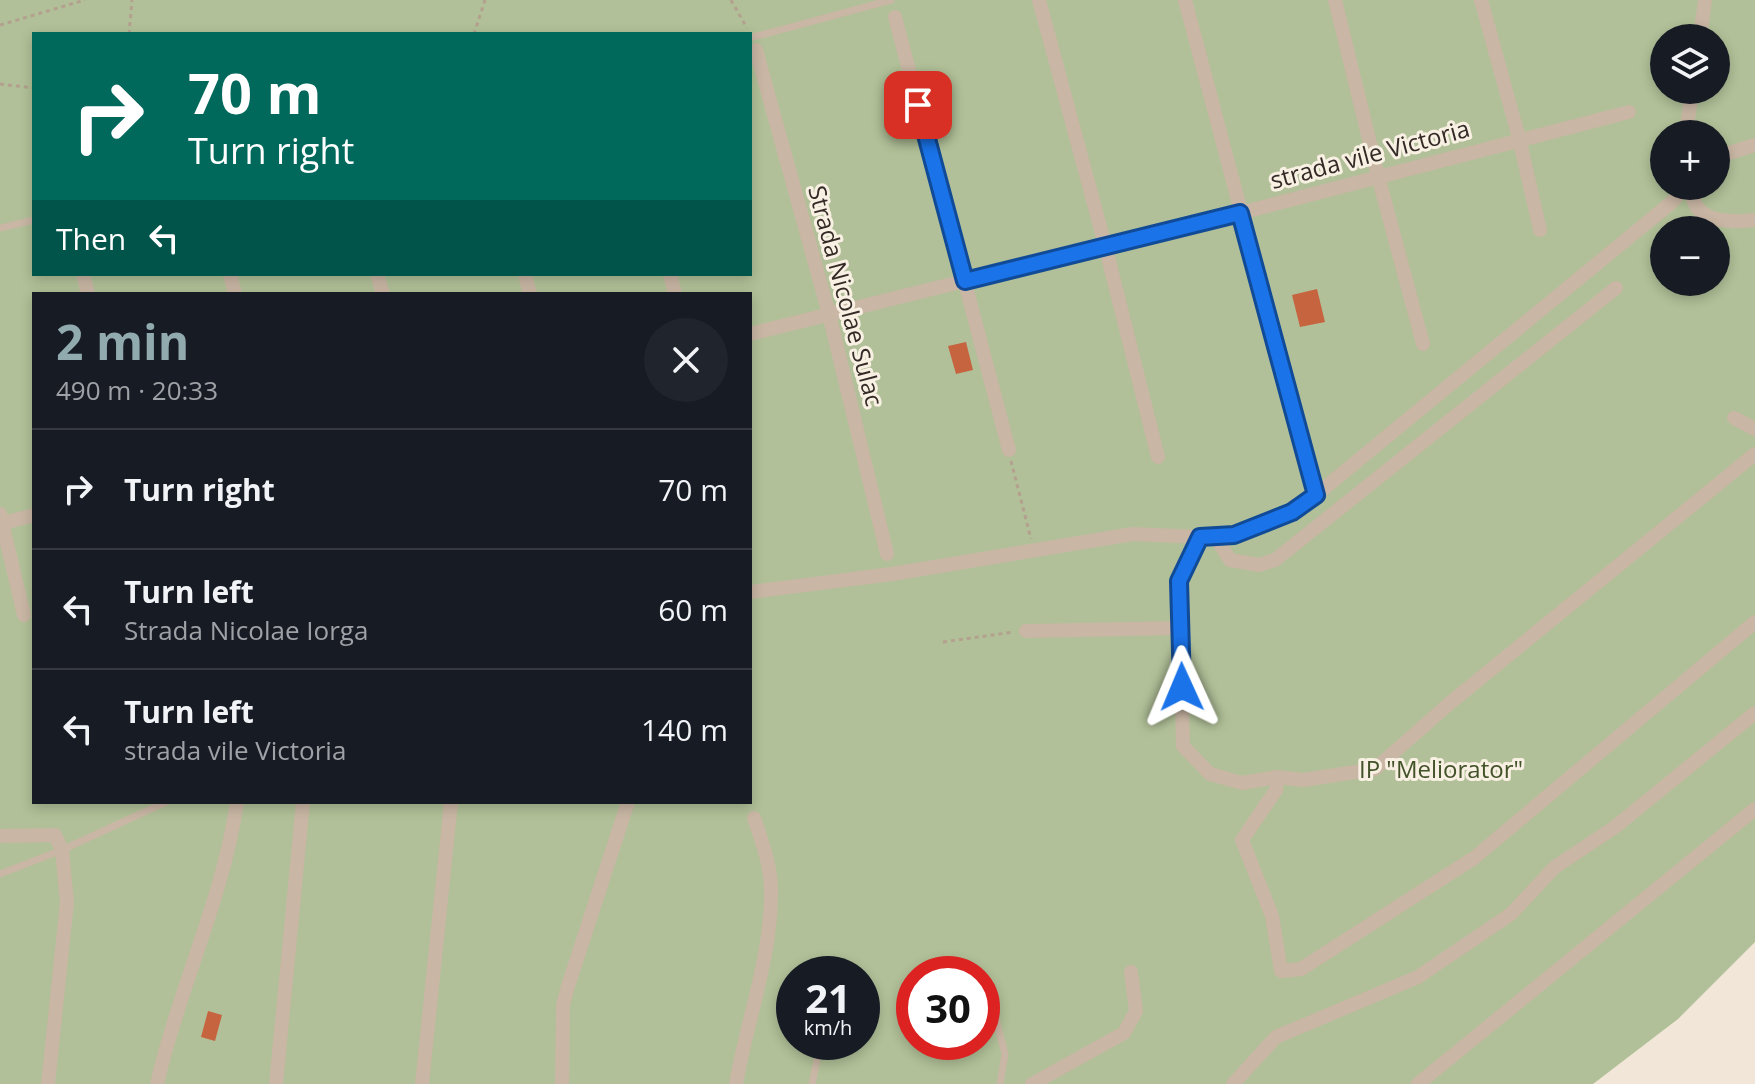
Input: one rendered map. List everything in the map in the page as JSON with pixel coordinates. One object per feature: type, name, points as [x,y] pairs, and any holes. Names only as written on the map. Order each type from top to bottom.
[{"type":"street","points":[[1039,0],[1158,457]]},
{"type":"street","points":[[1185,0],[1316,495]]},
{"type":"street","points":[[1335,0],[1423,344]]},
{"type":"street","points":[[1481,0],[1519,138],[1540,230]]},
{"type":"street","points":[[1702,24],[1705,0]]},
{"type":"street","points":[[895,17],[1009,450]]},
{"type":"street","name":"Strada Nicolae Sulac","points":[[753,42],[829,314],[887,554]]},
{"type":"street","name":"strada vile Victoria","points":[[752,333],[1240,213],[1519,138],[1629,112]]},
{"type":"street","points":[[1730,153],[1755,145]]},
{"type":"street","points":[[752,592],[892,574],[1133,534],[1234,535],[1292,512],[1675,200]]},
{"type":"street","points":[[1690,200],[1696,208],[1717,221],[1755,220]]},
{"type":"street","points":[[1208,537],[1230,560],[1259,565],[1275,560],[1616,288]]},
{"type":"street","points":[[1734,418],[1755,429]]},
{"type":"street","points":[[1208,537],[1179,581],[1183,746],[1210,774],[1242,783],[1277,777],[1303,780],[1375,769],[1450,703],[1755,454]]},
{"type":"street","points":[[24,615],[1,520],[32,515]]},
{"type":"street","points":[[1277,777],[1276,790],[1242,840],[1272,916],[1281,971],[1301,969],[1474,858],[1755,622]]},
{"type":"street","points":[[1026,631],[1181,628]]},
{"type":"street","points":[[1233,1084],[1276,1037],[1418,977],[1511,914],[1555,867],[1615,827],[1755,713]]},
{"type":"street","points":[[157,1084],[214,904],[232,836],[237,804]]},
{"type":"street","points":[[276,1084],[303,804]]},
{"type":"street","points":[[422,1084],[451,804]]},
{"type":"street","points":[[562,1084],[563,1005],[627,804]]},
{"type":"street","points":[[1418,1084],[1755,809]]},
{"type":"street","points":[[736,1084],[768,939],[772,888],[763,843],[754,818]]},
{"type":"street","points":[[0,836],[55,835],[62,850],[67,902],[48,1084]]},
{"type":"street","points":[[1032,1084],[1124,1033],[1136,1011],[1131,972]]},
{"type":"lane","points":[[753,42],[891,0]]},
{"type":"lane","points":[[0,228],[32,220]]},
{"type":"lane","points":[[0,874],[62,850],[162,804]]},
{"type":"lane","points":[[1000,1035],[1005,1054],[1000,1084]]},
{"type":"lane","points":[[812,1084],[817,1060]]},
{"type":"path","points":[[0,25],[85,0]]},
{"type":"path","points":[[129,32],[132,0]]},
{"type":"path","points":[[475,32],[485,0]]},
{"type":"path","points":[[731,0],[748,32]]},
{"type":"path","points":[[0,84],[32,88]]},
{"type":"path","points":[[1009,450],[1034,550]]},
{"type":"path","points":[[943,642],[1026,631]]},
{"type":"green space","name":"IP \"Meliorator\"","points":[[0,0],[1755,0],[1755,942],[1678,1019],[1593,1084],[0,1084]]},
{"type":"building","points":[[1317,289],[1325,322],[1300,327],[1292,295]]},
{"type":"building","points":[[966,342],[973,370],[956,374],[948,346]]},
{"type":"building","points":[[208,1011],[222,1015],[215,1041],[201,1037]]},
{"type":"route","points":[[918,105],[965,281],[1240,213],[1316,495],[1292,512],[1234,535],[1200,537],[1179,581],[1182,687]]}]
